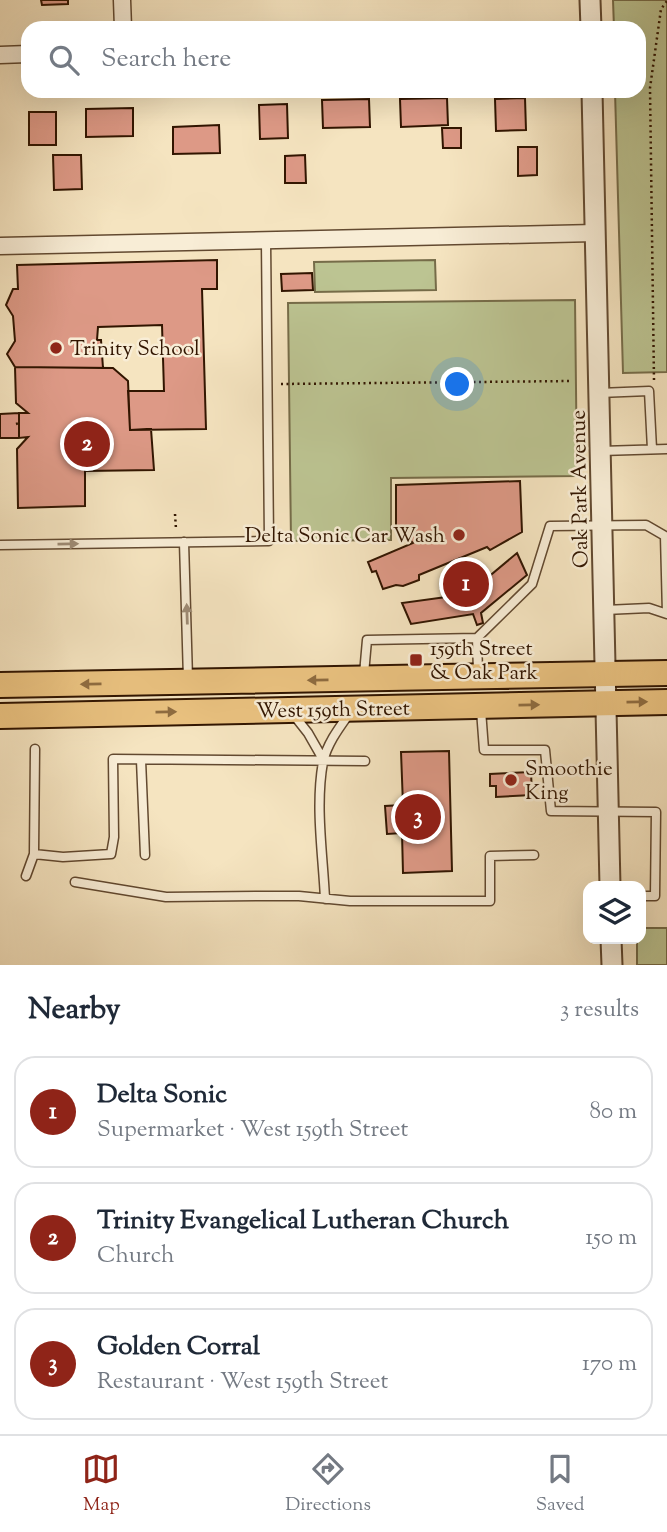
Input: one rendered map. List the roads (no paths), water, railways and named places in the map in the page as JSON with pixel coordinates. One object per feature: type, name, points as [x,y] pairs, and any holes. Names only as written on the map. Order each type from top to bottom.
[{"type":"main road","name":"West 159th Street","points":[[0,685],[667,673]]},
{"type":"main road","name":"West 159th Street","points":[[0,716],[667,702]]},
{"type":"street","points":[[122,0],[123,21]]},
{"type":"street","points":[[590,0],[591,21]]},
{"type":"street","points":[[0,55],[21,54]]},
{"type":"street","name":"Oak Park Avenue","points":[[592,98],[610,881]]},
{"type":"street","points":[[0,246],[595,233]]},
{"type":"street","points":[[611,944],[612,965]]},
{"type":"lane","points":[[0,545],[269,541],[266,241]]},
{"type":"lane","points":[[599,393],[649,391],[652,449]]},
{"type":"lane","points":[[601,451],[667,449]]},
{"type":"lane","points":[[364,679],[367,640],[477,638],[532,583],[550,526],[646,525],[666,537],[667,614],[649,608],[605,610]]},
{"type":"lane","points":[[180,542],[188,682]]},
{"type":"lane","points":[[477,638],[479,677]]},
{"type":"lane","points":[[480,705],[484,750],[545,750],[551,811],[667,811]]},
{"type":"lane","points":[[289,709],[308,733],[324,761]]},
{"type":"lane","points":[[326,899],[321,809],[324,761],[334,735],[353,709]]},
{"type":"lane","points":[[26,876],[34,854],[35,749]]},
{"type":"lane","points":[[34,854],[64,857],[111,854],[114,837],[113,760],[365,761]]},
{"type":"lane","points":[[141,760],[145,855]]},
{"type":"lane","points":[[646,896],[655,896],[656,812]]},
{"type":"lane","points":[[75,882],[166,897],[260,896],[350,901],[490,901],[490,856],[534,855]]},
{"type":"place","name":"Trinity School","points":[[56,348]]},
{"type":"place","name":"Trinity Evangelical Lutheran Church","points":[[87,444]]},
{"type":"place","name":"Delta Sonic Car Wash","points":[[459,535]]},
{"type":"place","name":"Delta Sonic","points":[[466,584]]},
{"type":"place","name":"159th Street & Oak Park","points":[[416,660]]},
{"type":"place","name":"Smoothie King","points":[[511,780]]},
{"type":"place","name":"Golden Corral","points":[[418,817]]}]
